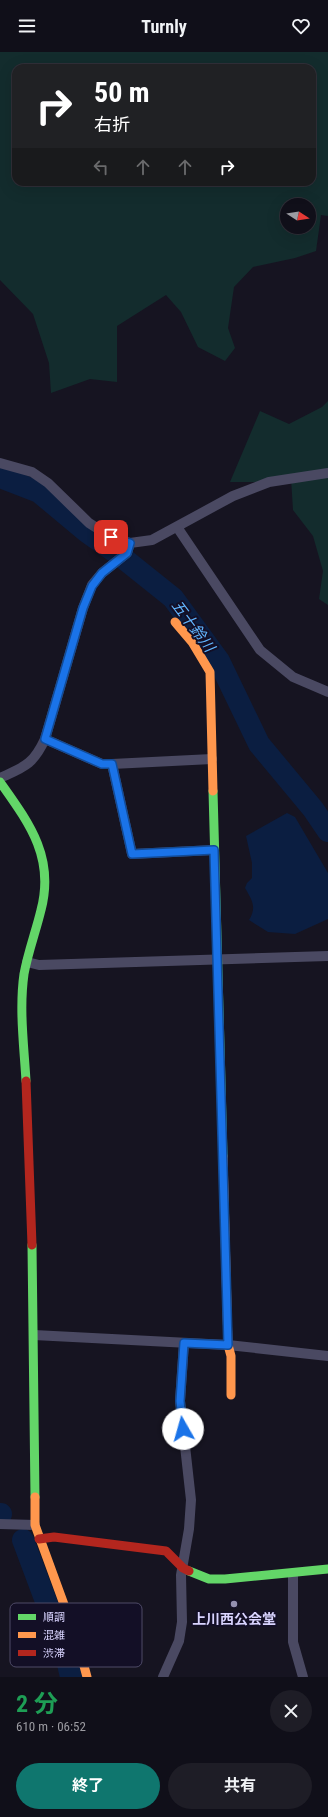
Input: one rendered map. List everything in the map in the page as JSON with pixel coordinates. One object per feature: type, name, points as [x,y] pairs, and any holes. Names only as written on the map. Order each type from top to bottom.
[{"type":"street","points":[[0,463],[32,472],[48,483],[89,523],[128,548]]},
{"type":"street","points":[[0,778],[24,767],[38,755],[45,739],[83,608],[92,586],[102,573],[128,548],[152,540],[233,496],[269,482],[328,473]]},
{"type":"street","points":[[178,527],[260,650],[293,677],[328,692]]},
{"type":"street","points":[[176,622],[192,642],[210,672],[228,1345],[231,1356],[232,1395]]},
{"type":"street","points":[[45,739],[102,764],[212,759]]},
{"type":"street","points":[[112,764],[132,854],[214,850]]},
{"type":"street","points":[[0,782],[34,836],[41,852],[46,877],[43,902],[27,962],[22,998],[31,1188],[34,1335],[35,1525],[63,1603]]},
{"type":"street","points":[[27,962],[39,965],[218,958],[328,956]]},
{"type":"street","points":[[34,1335],[228,1345],[328,1356]]},
{"type":"street","points":[[163,1677],[179,1641],[182,1622],[181,1575],[192,1500],[180,1401],[184,1343]]},
{"type":"street","points":[[0,1524],[35,1525]]},
{"type":"street","points":[[39,1539],[54,1537],[166,1552],[183,1568],[209,1579],[293,1574],[328,1569]]},
{"type":"street","points":[[293,1574],[293,1642],[303,1677]]},
{"type":"street","points":[[85,1667],[88,1677]]},
{"type":"green space","points":[[0,52],[328,52],[328,216],[321,215],[316,251],[295,258],[253,267],[234,287],[228,328],[235,348],[225,361],[198,347],[181,312],[166,295],[117,326],[117,382],[90,379],[51,393],[49,363],[33,314],[0,280]]},
{"type":"green space","points":[[328,401],[328,605],[319,599],[323,571],[313,536],[293,510],[291,478],[261,482],[230,482],[260,411],[289,424],[322,407]]},
{"type":"water","points":[[287,813],[295,817],[328,873],[328,919],[295,934],[268,932],[249,920],[253,911],[253,904],[245,888],[247,883],[252,878],[252,863],[246,836]]},
{"type":"waterway","name":"五十鈴川","points":[[0,477],[39,492],[87,532],[118,554],[173,598],[219,661],[259,744],[313,809],[328,831]]},
{"type":"waterway","points":[[23,1540],[47,1603]]},
{"type":"waterway","points":[[69,1667],[71,1677]]},
{"type":"traffic: fast","points":[[0,782],[21,812],[37,842],[45,873],[41,910],[24,974],[22,1028],[26,1081]]},
{"type":"traffic: fast","points":[[213,791],[223,1156]]},
{"type":"traffic: fast","points":[[32,1245],[35,1497]]},
{"type":"traffic: fast","points":[[189,1571],[209,1579],[225,1579],[328,1569]]},
{"type":"traffic: slow","points":[[175,622],[192,642],[210,672],[213,791]]},
{"type":"traffic: slow","points":[[223,1156],[228,1345],[231,1356],[231,1395]]},
{"type":"traffic: slow","points":[[35,1497],[35,1525],[63,1603]]},
{"type":"traffic: slow","points":[[84,1667],[87,1677]]},
{"type":"traffic: jam","points":[[26,1081],[32,1245]]},
{"type":"traffic: jam","points":[[39,1539],[54,1537],[166,1551],[183,1568],[189,1571]]},
{"type":"place","name":"上川西公会堂","points":[[234,1604]]},
{"type":"route","points":[[111,537],[130,543],[127,553],[102,573],[92,586],[83,608],[45,739],[102,764],[112,764],[132,854],[214,850],[228,1345],[184,1343],[180,1401],[183,1429]]}]
